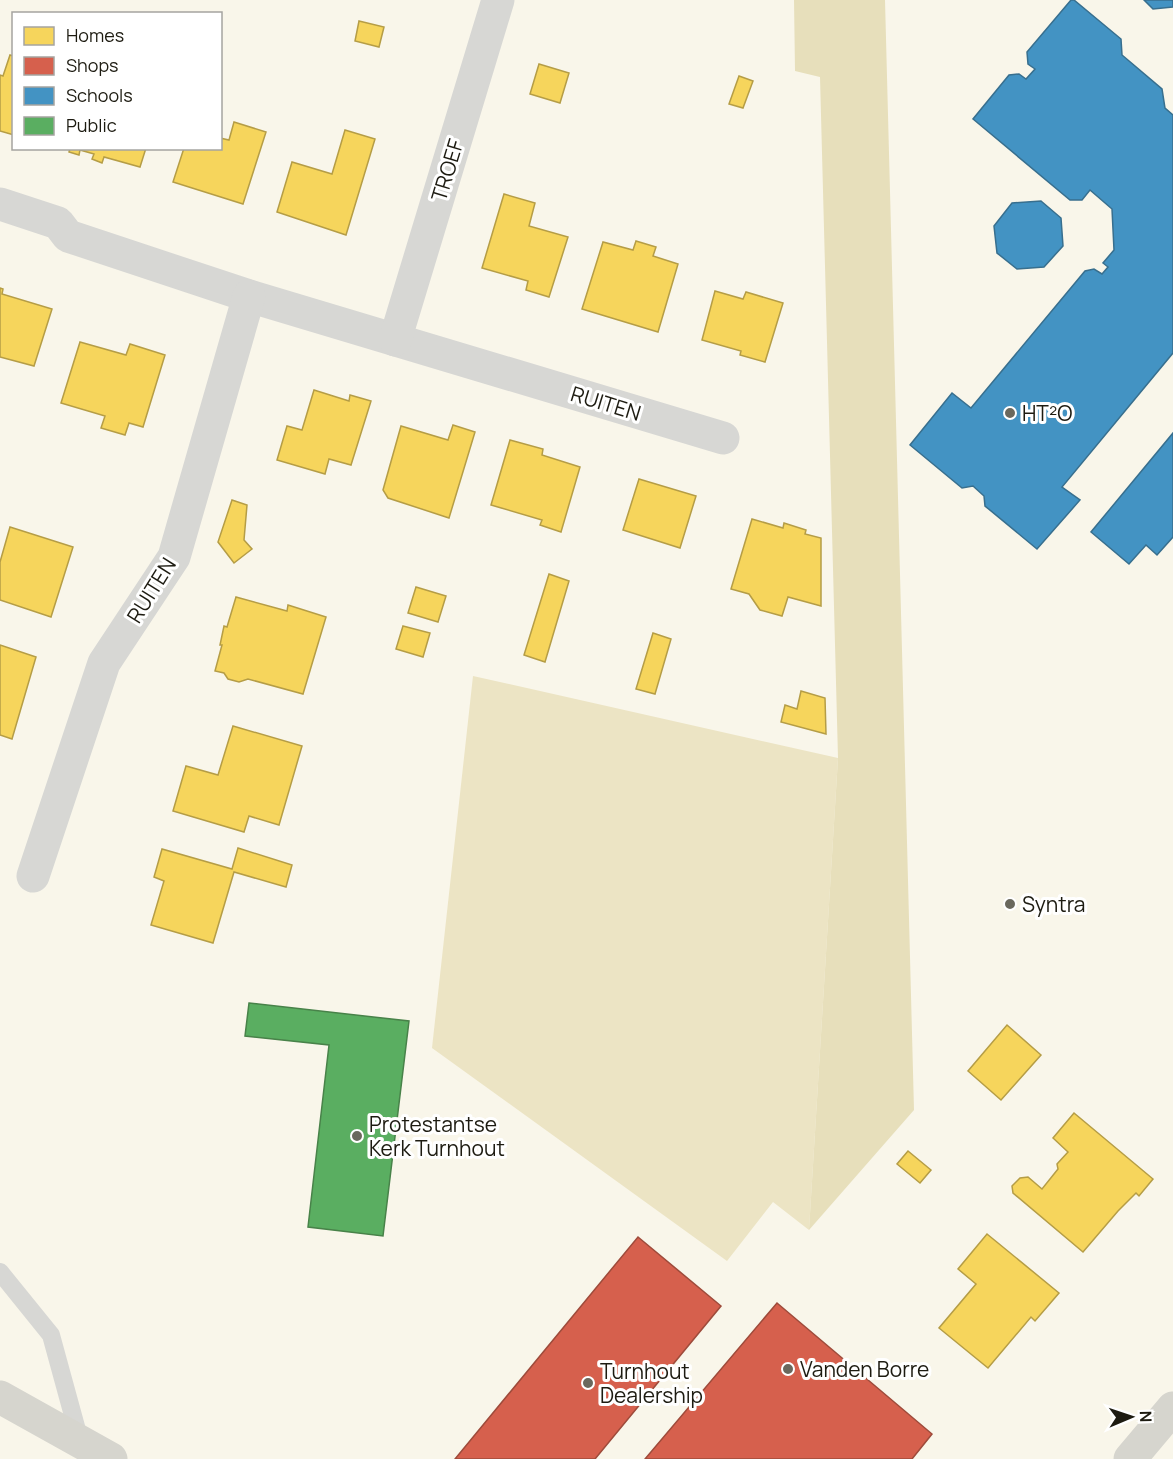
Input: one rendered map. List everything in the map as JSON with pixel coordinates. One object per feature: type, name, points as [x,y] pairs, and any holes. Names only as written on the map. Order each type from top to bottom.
[{"type":"main road","points":[[0,1397],[111,1459]]},
{"type":"main road","points":[[1130,1459],[1173,1408]]},
{"type":"street","name":"TROEF","points":[[395,340],[498,0]]},
{"type":"street","name":"RUITEN","points":[[0,204],[58,223],[68,236],[249,296],[723,438]]},
{"type":"street","name":"RUITEN","points":[[33,876],[104,663],[174,557],[249,296]]},
{"type":"lane","points":[[0,1272],[51,1335],[80,1442]]},
{"type":"shaded area","points":[[794,0],[885,0],[914,1110],[809,1230],[838,758],[820,77],[795,71]]},
{"type":"shaded area","points":[[473,676],[838,758],[809,1230],[773,1202],[727,1261],[432,1048]]},
{"type":"building: Homes","points":[[359,21],[384,27],[379,47],[355,41]]},
{"type":"building: Homes","points":[[10,55],[12,56],[12,134],[0,131],[0,75],[3,76]]},
{"type":"building: Homes","points":[[539,64],[569,73],[560,103],[530,94]]},
{"type":"building: Homes","points":[[739,76],[753,81],[743,108],[729,104]]},
{"type":"building: Homes","points":[[234,122],[266,132],[243,204],[173,182],[183,150],[222,150],[222,138],[229,140]]},
{"type":"building: Homes","points":[[345,130],[375,139],[346,235],[277,212],[292,162],[332,174]]},
{"type":"building: Homes","points":[[70,150],[80,150],[79,155],[69,152]]},
{"type":"building: Homes","points":[[80,150],[145,150],[140,167],[104,157],[102,163],[92,159],[94,154]]},
{"type":"building: Homes","points":[[504,194],[535,203],[529,226],[568,237],[549,297],[526,290],[528,281],[482,268]]},
{"type":"building: Homes","points":[[636,241],[656,247],[653,256],[678,264],[658,332],[582,309],[603,242],[633,250]]},
{"type":"building: Homes","points":[[0,288],[3,289],[2,294],[52,309],[34,366],[0,357]]},
{"type":"building: Homes","points":[[715,291],[743,299],[746,292],[783,303],[765,362],[740,355],[741,351],[702,340]]},
{"type":"building: Homes","points":[[80,342],[126,355],[130,344],[165,355],[143,427],[129,423],[125,435],[101,428],[105,416],[61,403]]},
{"type":"building: Homes","points":[[314,390],[349,401],[350,395],[371,401],[351,465],[329,459],[325,474],[277,460],[287,426],[302,430]]},
{"type":"building: Homes","points":[[453,425],[475,432],[449,518],[388,498],[383,490],[401,426],[448,440]]},
{"type":"building: Homes","points":[[510,440],[543,449],[542,455],[580,467],[561,532],[540,525],[542,520],[491,505]]},
{"type":"building: Homes","points":[[639,479],[696,496],[680,548],[623,530]]},
{"type":"building: Homes","points":[[232,500],[247,505],[244,540],[252,549],[234,563],[218,542]]},
{"type":"building: Homes","points":[[752,519],[783,528],[784,523],[806,530],[805,534],[821,538],[821,606],[788,597],[782,616],[760,610],[749,594],[731,589]]},
{"type":"building: Homes","points":[[10,527],[73,547],[51,617],[0,600],[0,562]]},
{"type":"building: Homes","points":[[549,574],[569,581],[545,662],[524,655]]},
{"type":"building: Homes","points":[[416,587],[446,596],[438,622],[408,613]]},
{"type":"building: Homes","points":[[236,597],[287,611],[288,605],[326,617],[303,694],[248,679],[239,682],[228,679],[224,673],[215,671],[224,626],[227,627]]},
{"type":"building: Homes","points":[[403,626],[430,633],[423,657],[396,649]]},
{"type":"building: Homes","points":[[653,633],[671,639],[655,694],[636,689]]},
{"type":"building: Homes","points":[[0,645],[36,657],[12,739],[0,735]]},
{"type":"building: Homes","points":[[801,691],[825,698],[826,734],[781,722],[785,705],[797,709]]},
{"type":"building: Homes","points":[[233,726],[302,746],[279,825],[249,816],[244,832],[173,811],[186,766],[218,775]]},
{"type":"building: Homes","points":[[238,848],[292,865],[286,887],[234,872],[213,943],[151,925],[164,881],[154,877],[162,849],[232,869]]},
{"type":"building: Homes","points":[[1007,1025],[1041,1055],[1001,1100],[968,1071]]},
{"type":"building: Homes","points":[[1074,1113],[1153,1179],[1139,1196],[1136,1193],[1118,1211],[1083,1252],[1013,1193],[1012,1186],[1020,1178],[1028,1177],[1042,1189],[1058,1169],[1057,1164],[1068,1152],[1053,1138]]},
{"type":"building: Homes","points":[[908,1151],[931,1170],[920,1183],[897,1164]]},
{"type":"building: Homes","points":[[987,1234],[1059,1293],[1035,1321],[1031,1317],[988,1368],[939,1328],[976,1284],[958,1269]]},
{"type":"building: Shops","name":"Turnhout Dealership","points":[[638,1237],[721,1306],[595,1459],[455,1459]]},
{"type":"building: Shops","name":"Vanden Borre","points":[[777,1303],[932,1434],[912,1459],[645,1459]]},
{"type":"building: Schools","points":[[1071,0],[1074,0],[1121,39],[1122,55],[1162,89],[1165,108],[1173,115],[1173,353],[1062,487],[1080,500],[1037,549],[985,506],[984,496],[973,486],[962,488],[910,445],[952,393],[971,408],[1085,271],[1094,269],[1102,274],[1108,267],[1103,263],[1114,250],[1112,209],[1090,190],[1082,200],[1070,200],[973,119],[1009,75],[1019,74],[1026,79],[1035,69],[1028,64],[1027,52]]},
{"type":"building: Schools","points":[[1144,0],[1173,0],[1173,7],[1153,9]]},
{"type":"building: Schools","points":[[1041,201],[1061,218],[1063,246],[1044,267],[1017,269],[997,253],[994,226],[1012,203]]},
{"type":"building: Schools","points":[[1173,433],[1173,537],[1157,555],[1146,545],[1129,564],[1091,532]]},
{"type":"building: Public","name":"Protestantse Kerk Turnhout","points":[[249,1003],[409,1021],[383,1236],[308,1227],[329,1045],[245,1036]]},
{"type":"place","name":"HT²O","points":[[1010,413]]},
{"type":"place","name":"Syntra","points":[[1010,904]]},
{"type":"place","name":"Protestantse Kerk Turnhout","points":[[357,1136]]},
{"type":"place","name":"Vanden Borre","points":[[788,1369]]},
{"type":"place","name":"Turnhout Dealership","points":[[588,1383]]}]
